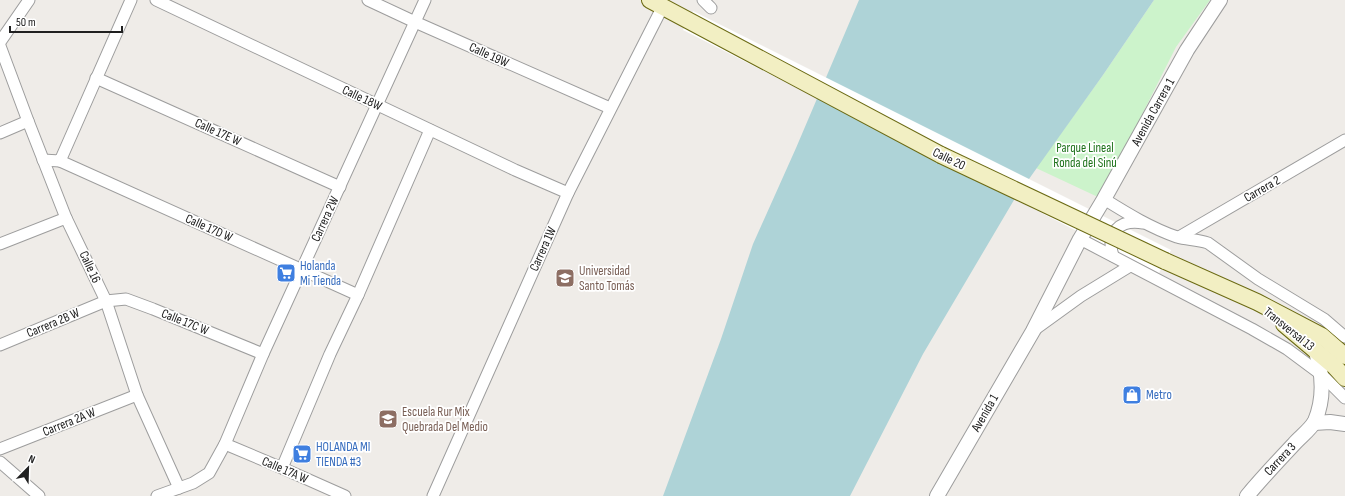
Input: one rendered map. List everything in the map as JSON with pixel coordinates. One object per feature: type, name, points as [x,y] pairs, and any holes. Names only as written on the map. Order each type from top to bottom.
[{"type":"main road","name":"Calle 20","points":[[656,3],[941,155],[1165,261],[1257,302]]},
{"type":"main road","name":"Transversal 13","points":[[1257,302],[1315,349],[1345,378]]},
{"type":"main road","name":"Transversal 13","points":[[1257,302],[1322,336],[1345,356]]},
{"type":"street","points":[[0,42],[29,0]]},
{"type":"street","points":[[43,160],[60,161],[131,0]]},
{"type":"street","name":"Calle 18W","points":[[156,0],[515,170],[568,193]]},
{"type":"street","name":"Calle 19W","points":[[368,0],[610,108]]},
{"type":"street","name":"Carrera 2W","points":[[156,496],[193,483],[209,473],[225,444],[263,354],[425,0]]},
{"type":"street","name":"Avenida Carrera 1","points":[[1033,331],[1080,238],[1104,199],[1187,50],[1220,0]]},
{"type":"street","name":"Carrera 1W","points":[[433,496],[568,193],[610,108],[656,3]]},
{"type":"street","name":"Calle 16","points":[[0,46],[66,218],[106,302],[137,395],[179,488]]},
{"type":"street","name":"Calle 17E W","points":[[96,78],[340,187]]},
{"type":"street","points":[[0,133],[28,121]]},
{"type":"street","points":[[282,468],[330,354],[358,295],[430,130]]},
{"type":"street","name":"Carrera 2","points":[[1179,237],[1345,140]]},
{"type":"street","name":"Calle 17D W","points":[[60,161],[358,295]]},
{"type":"street","points":[[1104,199],[1143,223],[1179,237],[1198,239],[1208,243],[1258,279],[1324,319],[1345,337]]},
{"type":"street","points":[[0,244],[66,218]]},
{"type":"street","points":[[1113,256],[1111,247],[1112,238],[1117,229],[1124,224],[1134,222],[1143,223]]},
{"type":"street","points":[[1080,238],[1287,349],[1322,376],[1345,398]]},
{"type":"street","points":[[1033,331],[1081,296],[1130,266]]},
{"type":"street","name":"Calle 17C W","points":[[106,302],[126,299],[263,354]]},
{"type":"street","name":"Carrera 2B W","points":[[0,346],[106,302]]},
{"type":"street","name":"Avenida 1","points":[[937,496],[1033,331]]},
{"type":"street","name":"Carrera 3","points":[[1247,496],[1265,474],[1314,423],[1322,392],[1322,376],[1315,349]]},
{"type":"street","name":"Carrera 2A W","points":[[0,449],[137,395]]},
{"type":"street","points":[[1314,423],[1330,422],[1345,424]]},
{"type":"street","name":"Calle 17A W","points":[[225,444],[345,496]]},
{"type":"street","points":[[0,462],[39,496]]},
{"type":"green space","name":"Parque Lineal Ronda del Sinú","points":[[1154,0],[1210,0],[1176,47],[1100,198],[1036,168],[1103,75]]},
{"type":"water","points":[[859,0],[1154,0],[1103,75],[1014,200],[923,354],[850,496],[663,496],[721,339],[753,244]]},
{"type":"pier","points":[[693,11],[1171,250],[1159,273],[683,30]]},
{"type":"place","name":"Holanda Mi Tienda","points":[[286,273]]},
{"type":"place","name":"Universidad Santo Tomás","points":[[565,278]]},
{"type":"place","name":"Metro","points":[[1132,395]]},
{"type":"place","name":"Escuela Rur Mix Quebrada Del Medio","points":[[388,419]]},
{"type":"place","name":"HOLANDA MI TIENDA #3","points":[[302,454]]}]
